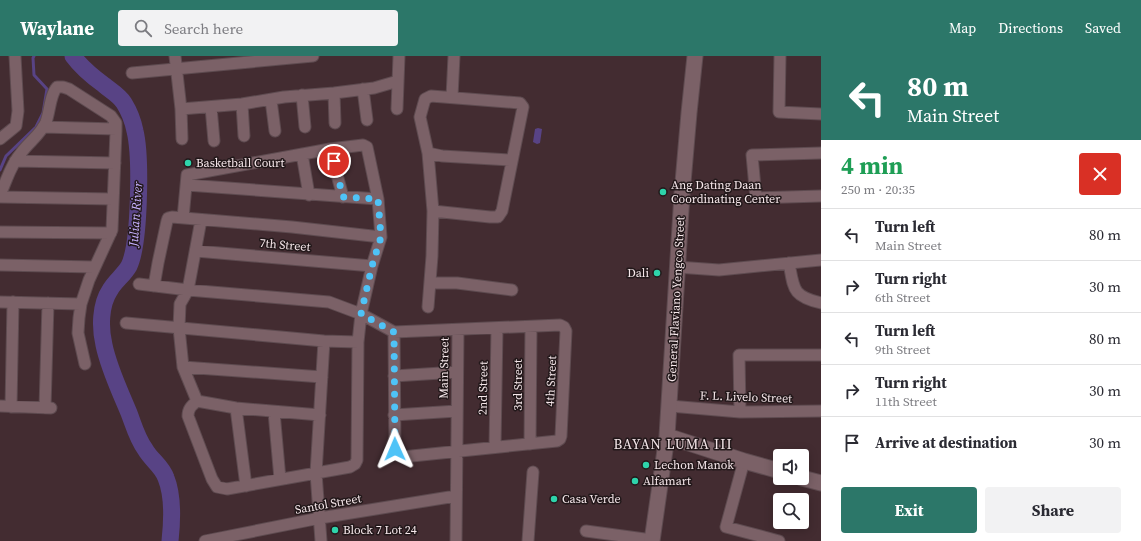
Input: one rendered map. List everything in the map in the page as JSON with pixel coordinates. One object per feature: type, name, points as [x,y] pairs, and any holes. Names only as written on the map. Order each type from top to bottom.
[{"type":"main road","name":"General Flaviano Yengco Street","points":[[652,540],[670,406],[676,267],[695,56]]},
{"type":"main road","points":[[667,436],[773,469]]},
{"type":"main road","points":[[809,480],[821,483]]},
{"type":"street","points":[[0,139],[16,126],[18,111],[16,56]]},
{"type":"street","points":[[175,56],[175,68],[181,109],[182,139]]},
{"type":"street","points":[[132,74],[175,68],[313,56]]},
{"type":"street","points":[[397,109],[399,56]]},
{"type":"street","points":[[452,97],[454,56]]},
{"type":"street","points":[[780,56],[779,112],[821,114]]},
{"type":"street","points":[[181,109],[242,104],[302,95],[334,94],[374,88],[398,81]]},
{"type":"street","points":[[0,190],[15,161],[43,127],[50,111],[54,91],[57,87],[69,89],[111,116],[116,123],[111,233],[94,267],[81,304],[78,333],[85,364]]},
{"type":"street","points":[[363,89],[367,120]]},
{"type":"street","points":[[334,94],[335,123]]},
{"type":"street","points":[[302,95],[305,127]]},
{"type":"street","points":[[428,307],[433,211],[428,153],[420,117],[424,99],[431,96],[520,103],[523,107],[511,160],[502,211],[498,216],[490,217],[433,211]]},
{"type":"street","points":[[271,100],[275,131]]},
{"type":"street","points":[[242,104],[244,136]]},
{"type":"street","points":[[211,107],[214,141]]},
{"type":"street","points":[[43,127],[116,129]]},
{"type":"street","points":[[183,218],[188,175],[330,149],[366,145],[378,199],[381,237],[372,266],[361,314],[358,342],[358,460],[350,467],[316,474],[227,489],[217,487],[212,479],[188,416],[188,410],[197,401],[236,408],[320,415]]},
{"type":"street","points":[[330,149],[343,197]]},
{"type":"street","points":[[428,153],[442,156],[511,160]]},
{"type":"street","points":[[821,153],[752,155],[756,198],[821,196]]},
{"type":"street","points":[[302,154],[309,194]]},
{"type":"street","points":[[15,161],[115,163]]},
{"type":"street","points":[[214,187],[217,170]]},
{"type":"street","points":[[187,185],[378,199]]},
{"type":"street","points":[[0,197],[113,199]]},
{"type":"street","points":[[154,286],[167,221],[168,218],[172,217],[292,227],[381,237]]},
{"type":"street","points":[[197,401],[183,367],[179,328],[180,304],[188,290],[201,220]]},
{"type":"street","points":[[0,232],[111,233]]},
{"type":"street","name":"7th Street","points":[[196,251],[372,266]]},
{"type":"street","points":[[676,267],[719,270],[821,260]]},
{"type":"street","points":[[789,263],[794,288],[799,295],[821,303]]},
{"type":"street","points":[[0,265],[94,267]]},
{"type":"street","points":[[430,283],[457,284],[512,290]]},
{"type":"street","points":[[139,284],[188,290],[329,302],[361,314],[394,332],[394,415],[457,411]]},
{"type":"street","points":[[0,302],[81,304]]},
{"type":"street","points":[[13,302],[6,407],[49,408],[48,303]]},
{"type":"street","points":[[126,323],[324,341],[358,342]]},
{"type":"street","name":"4th Street","points":[[394,415],[395,449],[397,455],[402,457],[557,441],[560,439],[566,331],[564,327],[560,325],[458,330]]},
{"type":"street","name":"3rd Street","points":[[530,444],[531,327]]},
{"type":"street","name":"2nd Street","points":[[495,447],[497,328]]},
{"type":"street","name":"Main Street","points":[[394,332],[458,330],[456,541]]},
{"type":"street","points":[[321,541],[316,474],[324,341]]},
{"type":"street","points":[[740,412],[740,355],[821,355]]},
{"type":"street","points":[[183,367],[322,377]]},
{"type":"street","points":[[394,376],[457,372]]},
{"type":"street","name":"F. L. Livelo Street","points":[[670,406],[740,412],[821,411]]},
{"type":"street","points":[[236,408],[246,486]]},
{"type":"street","points":[[274,412],[280,479]]},
{"type":"street","points":[[744,461],[726,527],[779,541]]},
{"type":"street","points":[[528,541],[533,472]]},
{"type":"street","name":"Santol Street","points":[[206,541],[259,535],[320,518],[456,496]]},
{"type":"street","points":[[586,531],[652,540]]},
{"type":"shaded area","points":[[535,129],[542,129],[540,143],[537,144],[533,142]]},
{"type":"waterway","points":[[0,170],[6,156],[36,127],[43,113],[47,89],[34,75],[34,56]]},
{"type":"waterway","name":"Julian River","points":[[73,56],[87,72],[122,100],[129,113],[135,131],[139,179],[137,220],[133,255],[129,266],[112,287],[104,303],[102,331],[109,363],[138,436],[147,453],[162,470],[168,485],[171,509],[170,541]]},
{"type":"place","name":"Basketball Court","points":[[188,163]]},
{"type":"place","name":"Ang Dating Daan Coordinating Center","points":[[663,192]]},
{"type":"place","name":"Dali","points":[[657,273]]},
{"type":"place","name":"Lechon Manok","points":[[646,465]]},
{"type":"place","name":"Alfamart","points":[[635,481]]},
{"type":"place","name":"Casa Verde","points":[[554,499]]},
{"type":"place","name":"Block 7 Lot 24","points":[[335,530]]},
{"type":"district","name":"BAYAN LUMA III","points":[[673,444]]},
{"type":"route","points":[[334,161],[343,197],[378,199],[381,237],[372,266],[361,314],[394,332],[395,449]]}]
